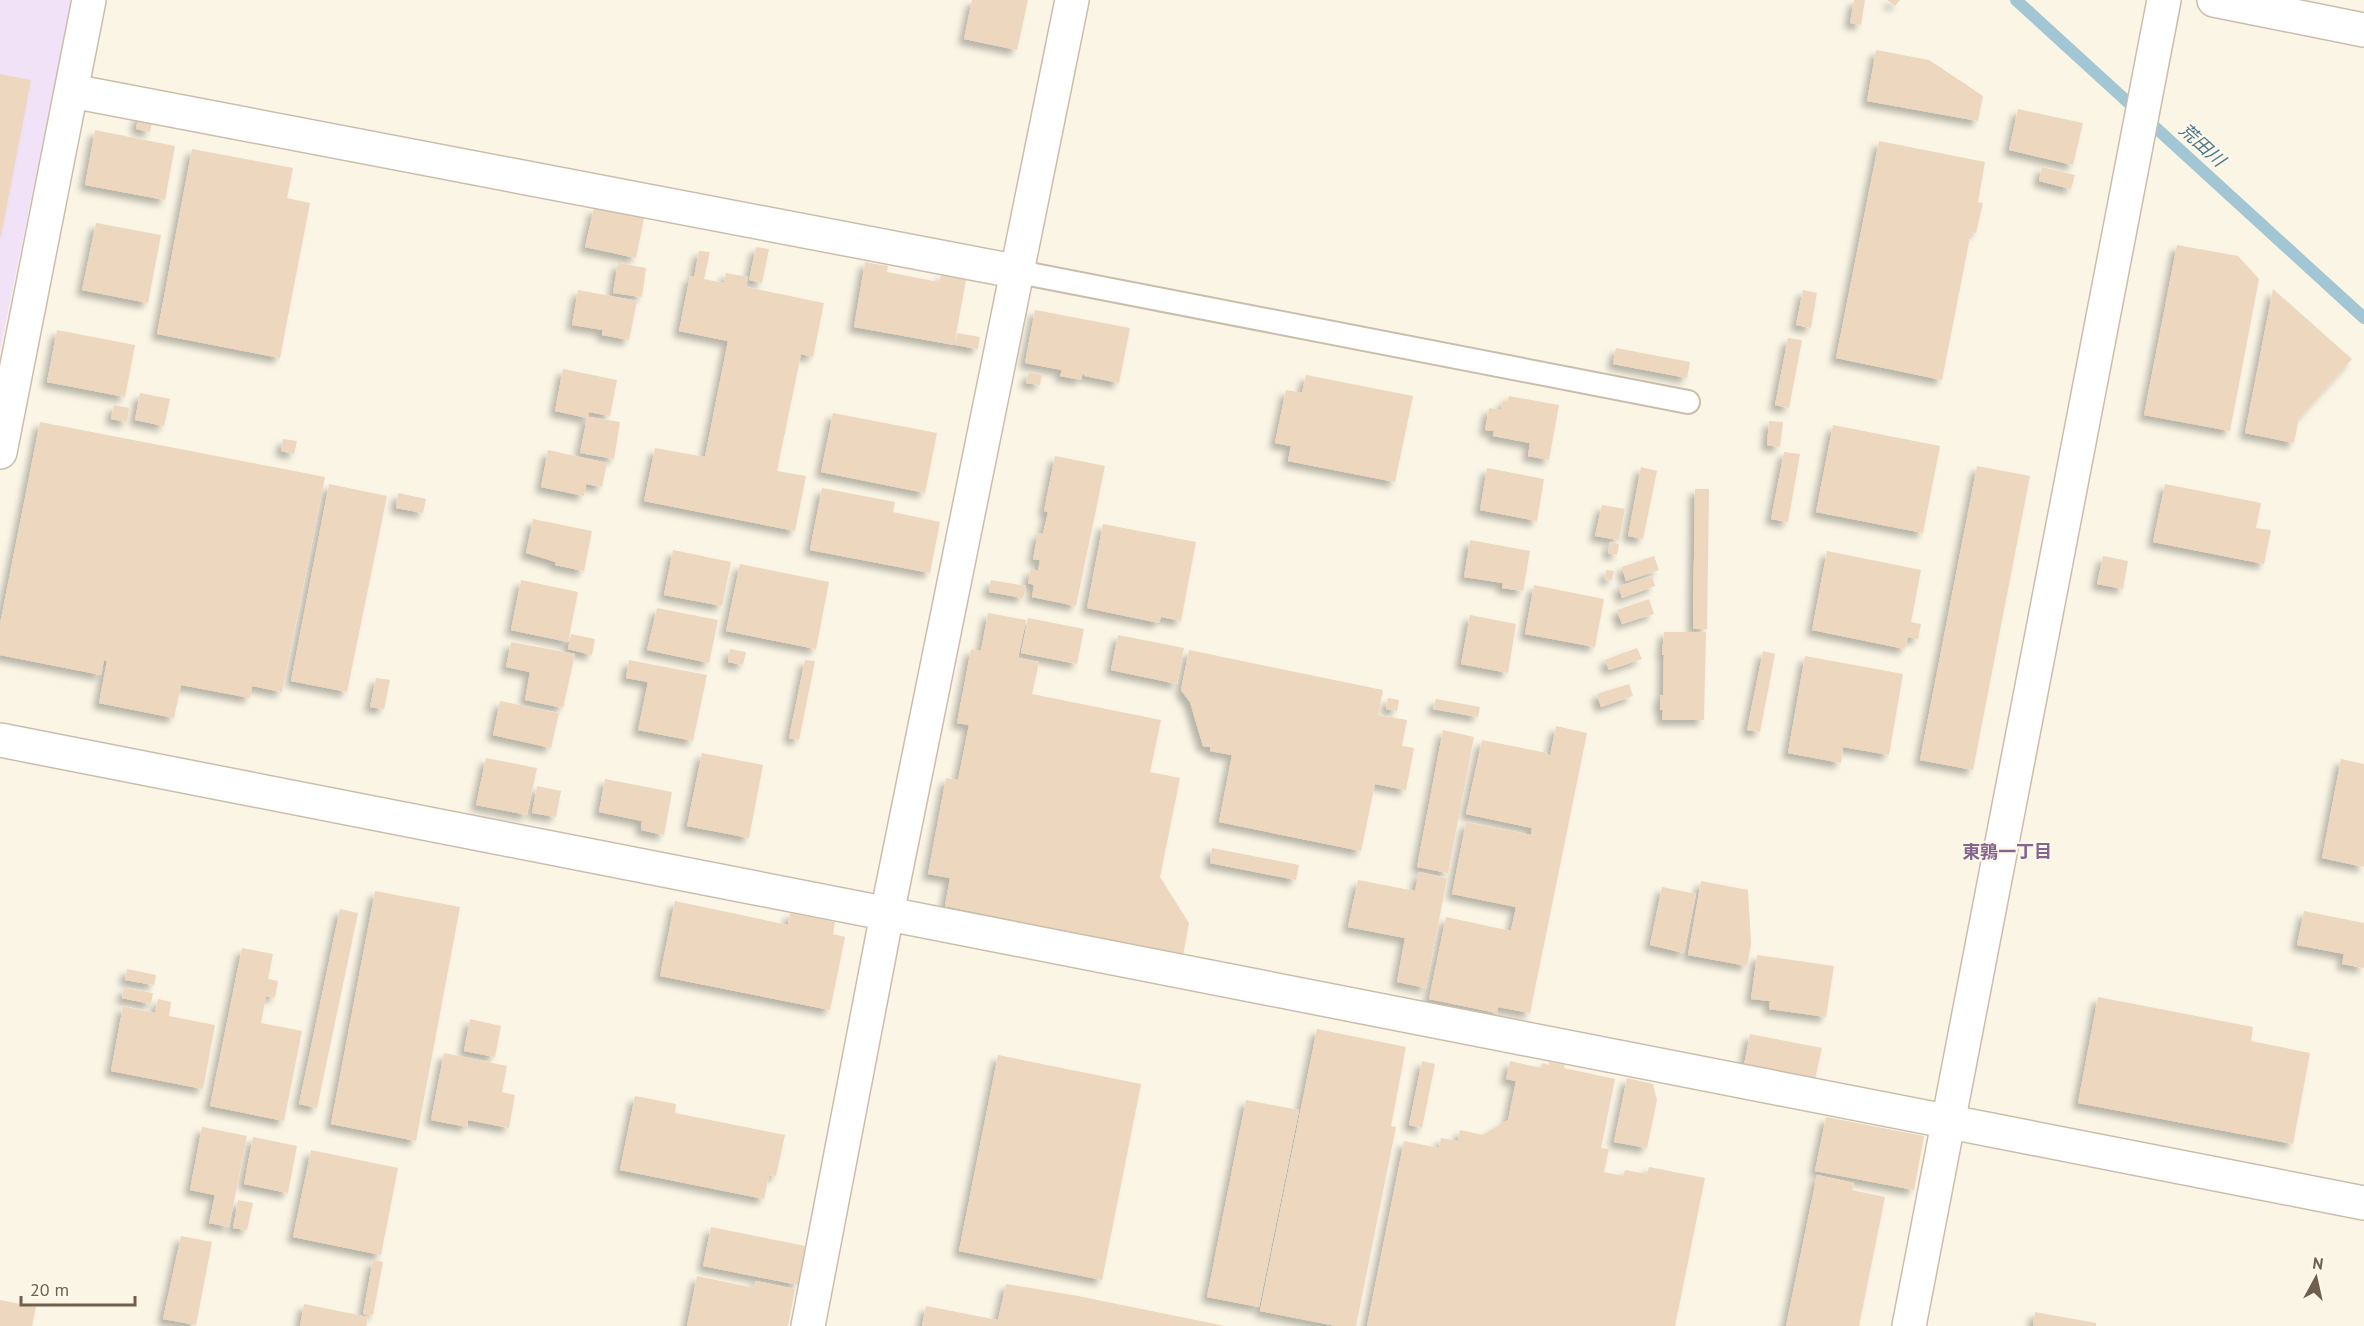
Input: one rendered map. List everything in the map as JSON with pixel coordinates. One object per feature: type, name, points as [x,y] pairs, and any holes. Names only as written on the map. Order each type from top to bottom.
[{"type":"street","points":[[0,452],[89,0]]},
{"type":"street","points":[[808,1326],[887,914],[1072,0]]},
{"type":"street","points":[[1909,1326],[2164,0]]},
{"type":"street","points":[[2214,0],[2364,30]]},
{"type":"street","points":[[72,91],[1018,272]]},
{"type":"street","points":[[0,740],[2364,1203]]},
{"type":"lane","points":[[1018,272],[1688,402]]},
{"type":"shaded area","points":[[0,0],[72,0],[0,351]]},
{"type":"building","points":[[972,0],[1028,0],[1017,50],[964,39]]},
{"type":"building","points":[[1854,0],[1865,0],[1861,25],[1850,23]]},
{"type":"building","points":[[1887,0],[1900,0],[1895,6]]},
{"type":"building","points":[[1876,50],[1929,60],[1983,96],[1978,121],[1867,101]]},
{"type":"building","points":[[0,74],[31,80],[1,236],[0,236]]},
{"type":"building","points":[[2018,109],[2083,123],[2073,165],[2009,150]]},
{"type":"building","points":[[139,114],[153,117],[150,132],[136,129]]},
{"type":"building","points":[[95,130],[175,146],[165,200],[85,185]]},
{"type":"building","points":[[1879,141],[1985,162],[1978,202],[1983,203],[1976,233],[1971,232],[1942,380],[1836,358]]},
{"type":"building","points":[[192,149],[293,168],[287,198],[310,203],[280,358],[157,334]]},
{"type":"building","points":[[2042,167],[2075,175],[2071,189],[2039,181]]},
{"type":"building","points":[[594,208],[644,218],[636,258],[585,247]]},
{"type":"building","points":[[96,223],[161,235],[148,303],[82,290]]},
{"type":"building","points":[[2177,245],[2238,256],[2259,279],[2230,431],[2144,415]]},
{"type":"building","points":[[756,247],[769,249],[762,283],[749,280]]},
{"type":"building","points":[[699,251],[710,252],[704,279],[724,283],[726,273],[748,277],[746,287],[824,303],[813,357],[801,354],[777,471],[806,476],[795,531],[644,501],[655,448],[705,457],[728,341],[679,331],[690,276],[694,277]]},
{"type":"building","points":[[865,262],[888,266],[887,272],[939,282],[941,275],[966,280],[954,345],[854,327]]},
{"type":"building","points":[[618,263],[646,268],[642,297],[613,293]]},
{"type":"building","points":[[2273,289],[2352,359],[2299,418],[2294,443],[2245,433]]},
{"type":"building","points":[[578,290],[637,301],[629,340],[602,335],[603,330],[572,325]]},
{"type":"building","points":[[1803,290],[1817,293],[1811,328],[1796,325]]},
{"type":"building","points":[[1035,310],[1130,328],[1119,383],[1085,376],[1083,373],[1081,380],[1060,376],[1062,370],[1025,363]]},
{"type":"building","points":[[57,330],[135,345],[125,397],[47,382]]},
{"type":"building","points":[[957,333],[980,337],[978,349],[955,345]]},
{"type":"building","points":[[1788,338],[1802,340],[1789,408],[1775,405]]},
{"type":"building","points":[[1616,348],[1690,362],[1687,378],[1613,364]]},
{"type":"building","points":[[563,369],[617,380],[610,416],[589,412],[589,417],[620,422],[614,459],[580,453],[587,418],[555,411]]},
{"type":"building","points":[[1029,372],[1042,375],[1040,385],[1026,383]]},
{"type":"building","points":[[1306,375],[1413,396],[1395,482],[1288,461],[1291,446],[1275,443],[1286,390],[1302,393]]},
{"type":"building","points":[[140,393],[170,399],[164,426],[135,420]]},
{"type":"building","points":[[1509,396],[1559,405],[1549,460],[1528,456],[1530,443],[1493,436],[1494,431],[1485,430],[1489,408],[1501,410],[1502,402],[1507,402]]},
{"type":"building","points":[[114,405],[129,408],[127,422],[111,419]]},
{"type":"building","points":[[833,413],[937,433],[925,493],[821,472]]},
{"type":"building","points":[[1769,421],[1783,422],[1780,447],[1767,445]]},
{"type":"building","points":[[40,422],[325,477],[282,692],[252,686],[250,698],[181,685],[174,718],[99,703],[107,661],[104,660],[101,675],[0,655],[0,624]]},
{"type":"building","points":[[1833,425],[1940,446],[1923,533],[1816,512]]},
{"type":"building","points":[[283,439],[297,441],[294,454],[281,451]]},
{"type":"building","points":[[548,450],[607,463],[602,487],[586,484],[584,496],[541,487]]},
{"type":"building","points":[[1784,452],[1800,454],[1788,522],[1771,519]]},
{"type":"building","points":[[1055,456],[1105,466],[1076,606],[1032,597],[1034,585],[1028,583],[1031,569],[1038,571],[1040,560],[1033,559],[1038,533],[1043,534],[1048,512],[1044,511]]},
{"type":"building","points":[[1977,466],[2030,476],[1973,770],[1920,760]]},
{"type":"building","points":[[1641,467],[1657,471],[1643,539],[1628,536]]},
{"type":"building","points":[[1487,468],[1544,479],[1537,521],[1480,510]]},
{"type":"building","points":[[329,484],[387,496],[347,692],[291,681]]},
{"type":"building","points":[[2165,484],[2261,503],[2256,528],[2271,530],[2264,564],[2153,542]]},
{"type":"building","points":[[822,488],[895,502],[893,512],[940,522],[930,573],[810,550]]},
{"type":"building","points":[[1695,489],[1709,489],[1707,629],[1693,629]]},
{"type":"building","points":[[398,493],[426,499],[423,513],[396,508]]},
{"type":"building","points":[[1602,505],[1625,509],[1619,540],[1595,536]]},
{"type":"building","points":[[533,519],[592,531],[584,571],[555,565],[556,562],[526,553]]},
{"type":"building","points":[[1103,524],[1196,542],[1181,621],[1161,617],[1159,623],[1087,608]]},
{"type":"building","points":[[1470,540],[1530,551],[1523,591],[1502,588],[1503,583],[1464,577]]},
{"type":"building","points":[[1610,542],[1619,544],[1617,555],[1608,553]]},
{"type":"building","points":[[673,550],[731,562],[722,606],[664,595]]},
{"type":"building","points":[[1827,551],[1921,570],[1911,622],[1921,624],[1918,639],[1908,637],[1905,649],[1812,630]]},
{"type":"building","points":[[1654,556],[1659,570],[1626,581],[1622,567]]},
{"type":"building","points":[[2103,556],[2128,561],[2123,589],[2097,584]]},
{"type":"building","points":[[740,564],[829,582],[816,649],[726,631]]},
{"type":"building","points":[[1606,570],[1614,571],[1612,580],[1605,579]]},
{"type":"building","points":[[1652,576],[1655,586],[1622,598],[1619,586]]},
{"type":"building","points":[[521,580],[578,592],[568,642],[511,630]]},
{"type":"building","points":[[991,580],[1026,586],[1023,598],[989,592]]},
{"type":"building","points":[[1534,585],[1604,599],[1595,647],[1525,634]]},
{"type":"building","points":[[1649,599],[1654,614],[1622,624],[1617,610]]},
{"type":"building","points":[[657,608],[718,620],[709,663],[647,650]]},
{"type":"building","points":[[988,613],[1026,620],[1018,658],[1039,662],[1032,694],[1161,720],[1150,772],[1180,778],[1160,877],[1189,923],[1183,955],[945,906],[950,878],[928,874],[946,778],[958,780],[969,725],[957,723],[971,649],[981,651]]},
{"type":"building","points":[[1470,615],[1516,624],[1508,673],[1461,664]]},
{"type":"building","points":[[1028,618],[1084,629],[1077,664],[1021,653]]},
{"type":"building","points":[[1664,632],[1706,632],[1704,720],[1662,720],[1660,695],[1663,695]]},
{"type":"building","points":[[571,634],[595,639],[592,655],[568,649]]},
{"type":"building","points":[[1118,635],[1184,648],[1177,684],[1111,670]]},
{"type":"building","points":[[511,642],[575,654],[563,708],[525,700],[530,672],[506,667]]},
{"type":"building","points":[[1637,648],[1642,659],[1609,670],[1605,660]]},
{"type":"building","points":[[730,649],[746,652],[743,665],[728,662]]},
{"type":"building","points":[[1189,650],[1383,690],[1378,715],[1407,720],[1402,746],[1414,748],[1406,790],[1375,784],[1361,851],[1219,822],[1232,755],[1210,751],[1210,747],[1203,746],[1190,702],[1181,690]]},
{"type":"building","points":[[1763,651],[1775,654],[1760,732],[1747,730]]},
{"type":"building","points":[[1805,656],[1903,674],[1889,755],[1843,747],[1841,763],[1788,753]]},
{"type":"building","points":[[629,660],[707,675],[693,741],[638,730],[648,682],[626,678]]},
{"type":"building","points":[[805,660],[815,661],[799,740],[789,738]]},
{"type":"building","points":[[376,678],[390,680],[384,709],[370,707]]},
{"type":"building","points":[[1629,684],[1633,696],[1601,707],[1597,694]]},
{"type":"building","points":[[1388,698],[1399,700],[1397,711],[1386,709]]},
{"type":"building","points":[[1436,699],[1480,707],[1478,717],[1433,709]]},
{"type":"building","points":[[500,701],[559,713],[551,748],[493,735]]},
{"type":"building","points":[[1556,726],[1587,733],[1530,1013],[1498,1007],[1497,1013],[1429,999],[1446,917],[1511,931],[1516,907],[1452,894],[1466,822],[1531,835],[1532,828],[1466,814],[1482,740],[1547,753],[1550,756]]},
{"type":"building","points":[[1443,730],[1474,737],[1448,873],[1417,867]]},
{"type":"building","points":[[702,753],[763,765],[749,838],[687,826]]},
{"type":"building","points":[[486,758],[537,768],[527,815],[476,805]]},
{"type":"building","points":[[2341,759],[2364,764],[2364,867],[2322,858]]},
{"type":"building","points":[[605,779],[672,792],[664,835],[641,830],[642,821],[599,812]]},
{"type":"building","points":[[537,786],[561,791],[556,817],[532,813]]},
{"type":"building","points":[[1212,848],[1299,865],[1296,880],[1210,863]]},
{"type":"building","points":[[1419,872],[1447,878],[1426,988],[1397,982],[1405,938],[1348,927],[1358,880],[1415,891]]},
{"type":"building","points":[[1701,881],[1748,890],[1751,944],[1747,966],[1688,955]]},
{"type":"building","points":[[1662,887],[1696,894],[1684,953],[1650,945]]},
{"type":"building","points":[[375,891],[460,907],[416,1141],[331,1124]]},
{"type":"building","points":[[675,901],[788,925],[790,913],[835,922],[833,934],[845,937],[830,1010],[660,976]]},
{"type":"building","points":[[340,909],[358,913],[317,1108],[299,1104]]},
{"type":"building","points":[[2304,911],[2364,923],[2364,968],[2342,964],[2344,954],[2297,945]]},
{"type":"building","points":[[242,948],[273,954],[268,979],[278,981],[275,997],[266,996],[261,1023],[302,1031],[284,1121],[210,1106]]},
{"type":"building","points":[[1757,955],[1834,966],[1826,1017],[1769,1009],[1770,1001],[1751,999]]},
{"type":"building","points":[[127,969],[156,975],[154,985],[125,980]]},
{"type":"building","points":[[124,988],[153,993],[151,1004],[122,998]]},
{"type":"building","points":[[2098,997],[2253,1027],[2251,1041],[2310,1053],[2293,1144],[2078,1103]]},
{"type":"building","points":[[158,999],[171,1002],[169,1016],[215,1025],[203,1089],[111,1071],[123,1006],[155,1013]]},
{"type":"building","points":[[470,1019],[501,1026],[495,1057],[464,1051]]},
{"type":"building","points":[[1317,1029],[1406,1047],[1391,1126],[1396,1127],[1356,1326],[1336,1326],[1260,1311]]},
{"type":"building","points":[[1750,1034],[1822,1048],[1815,1079],[1744,1065]]},
{"type":"building","points":[[444,1053],[507,1066],[502,1092],[515,1095],[509,1128],[468,1120],[467,1127],[431,1120]]},
{"type":"building","points":[[998,1055],[1141,1084],[1102,1280],[959,1251]]},
{"type":"building","points":[[1422,1061],[1435,1064],[1422,1128],[1409,1125]]},
{"type":"building","points":[[1510,1061],[1541,1068],[1542,1063],[1549,1065],[1549,1062],[1565,1065],[1564,1068],[1615,1079],[1601,1148],[1609,1149],[1604,1172],[1623,1176],[1625,1170],[1647,1174],[1649,1167],[1705,1178],[1675,1326],[1367,1326],[1404,1141],[1439,1148],[1441,1138],[1458,1141],[1460,1130],[1483,1135],[1508,1120],[1516,1081],[1506,1079]]},
{"type":"building","points":[[1627,1078],[1653,1084],[1657,1100],[1647,1148],[1614,1142]]},
{"type":"building","points":[[635,1096],[676,1104],[675,1113],[785,1135],[776,1176],[769,1175],[764,1199],[620,1170]]},
{"type":"building","points":[[1246,1100],[1299,1110],[1259,1307],[1207,1297]]},
{"type":"building","points":[[1826,1117],[1924,1136],[1914,1190],[1815,1171]]},
{"type":"building","points":[[202,1127],[247,1136],[229,1227],[209,1223],[215,1195],[190,1190]]},
{"type":"building","points":[[253,1137],[297,1146],[288,1193],[244,1184]]},
{"type":"building","points":[[311,1150],[398,1168],[381,1255],[293,1237]]},
{"type":"building","points":[[1817,1175],[1854,1183],[1852,1190],[1885,1197],[1859,1326],[1786,1326]]},
{"type":"building","points":[[238,1200],[253,1203],[247,1230],[233,1228]]},
{"type":"building","points":[[711,1227],[805,1246],[798,1285],[703,1266]]},
{"type":"building","points":[[181,1236],[212,1242],[196,1325],[163,1319]]},
{"type":"building","points":[[373,1260],[383,1262],[373,1315],[363,1314]]},
{"type":"building","points":[[697,1276],[754,1288],[756,1281],[795,1289],[788,1326],[687,1326]]},
{"type":"building","points":[[1006,1284],[1225,1326],[922,1326],[926,1306],[998,1320]]},
{"type":"building","points":[[0,1300],[36,1307],[32,1326],[0,1326]]},
{"type":"building","points":[[304,1304],[368,1317],[366,1326],[300,1326]]},
{"type":"building","points":[[2035,1312],[2096,1323],[2096,1326],[2033,1326]]},
{"type":"waterway","name":"荒田川","points":[[2016,0],[2364,318]]},
{"type":"district","name":"東鶉一丁目","points":[[2007,852]]}]
